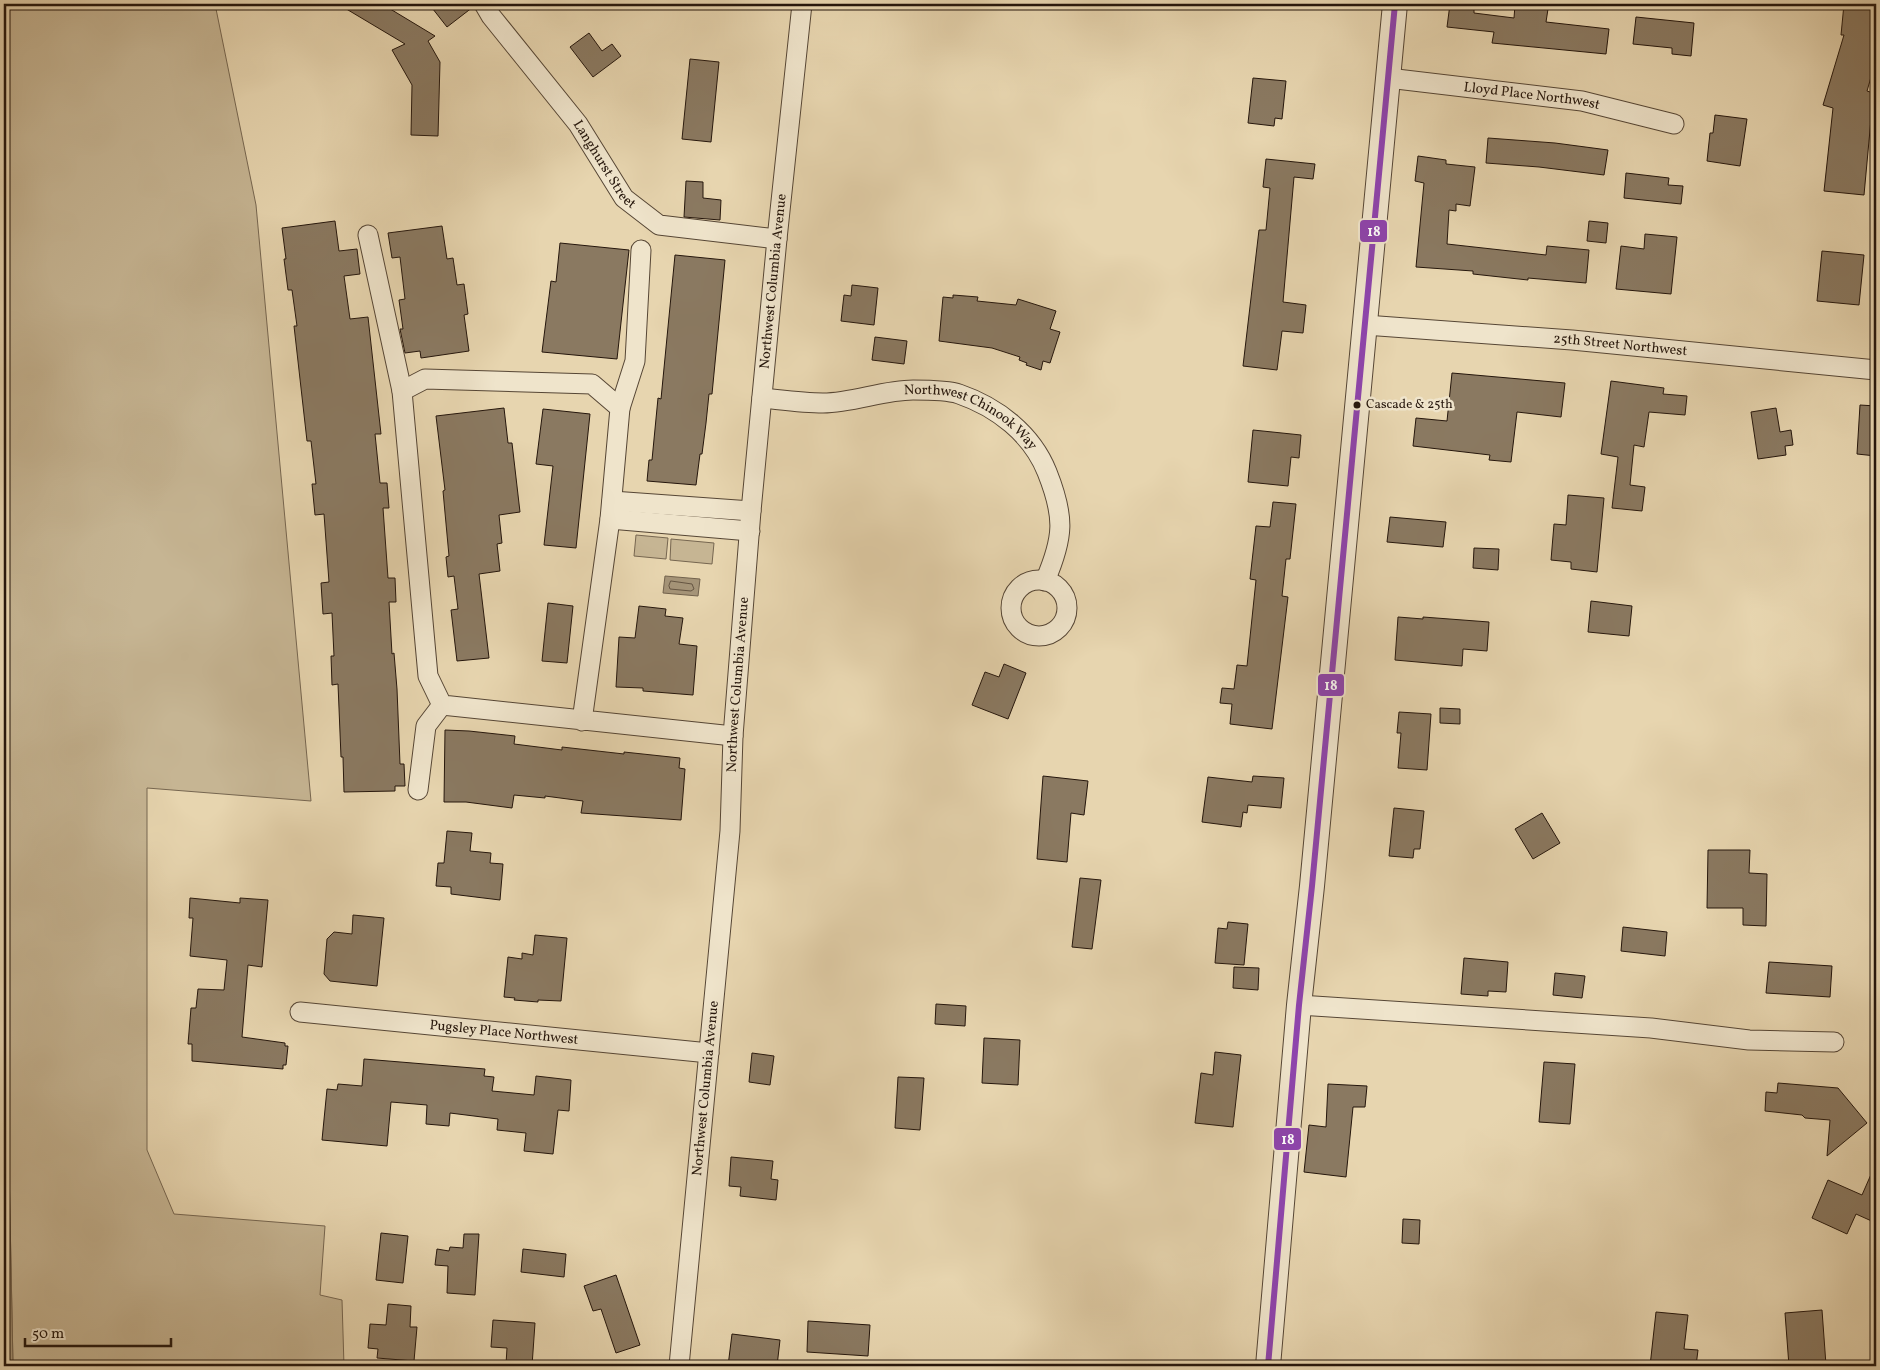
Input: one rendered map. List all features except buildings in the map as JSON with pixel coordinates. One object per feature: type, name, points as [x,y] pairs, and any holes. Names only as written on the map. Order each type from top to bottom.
[{"type":"street","name":"Langhurst Street","points":[[484,4],[491,16],[578,124],[624,198],[659,225],[777,239]]},
{"type":"street","name":"Northwest Columbia Avenue","points":[[679,1366],[730,831],[733,736],[762,398],[802,4]]},
{"type":"street","points":[[1268,1366],[1299,1005],[1313,881],[1395,4]]},
{"type":"street","name":"Lloyd Place Northwest","points":[[1388,78],[1582,101],[1674,124]]},
{"type":"street","points":[[368,235],[402,391],[428,676],[442,705]]},
{"type":"street","points":[[582,721],[610,519],[620,408],[634,361],[641,250]]},
{"type":"street","name":"25th Street Northwest","points":[[1365,325],[1572,340],[1876,370]]},
{"type":"street","points":[[402,391],[425,378],[592,384],[620,408]]},
{"type":"street","name":"Northwest Chinook Way","points":[[762,398],[824,403],[912,390],[957,393],[993,410],[1019,430],[1042,459],[1057,497],[1061,533],[1056,557],[1045,581]]},
{"type":"street","points":[[612,501],[752,511]]},
{"type":"street","points":[[610,519],[750,531]]},
{"type":"street","points":[[442,705],[733,736]]},
{"type":"street","points":[[418,790],[426,726],[442,705]]},
{"type":"street","points":[[1299,1005],[1651,1028],[1749,1040],[1834,1042]]},
{"type":"street","name":"Pugsley Place Northwest","points":[[300,1012],[709,1053]]},
{"type":"shaded area","points":[[4,4],[215,4],[256,205],[311,801],[147,788],[147,1150],[174,1214],[325,1226],[320,1295],[342,1300],[344,1366],[13,1366],[4,915]]},
{"type":"shaded area","points":[[636,535],[668,538],[666,559],[634,556]]},
{"type":"shaded area","points":[[671,539],[714,543],[712,564],[670,560]]},
{"type":"water","points":[[665,576],[700,579],[698,596],[663,593]]},
{"type":"water","points":[[4,915],[13,1366],[4,1366]]},
{"type":"transit line","name":"18","points":[[1268,1366],[1299,1005],[1312,886],[1395,4]]},
{"type":"place","name":"Cascade & 25th","points":[[1357,405]]}]
